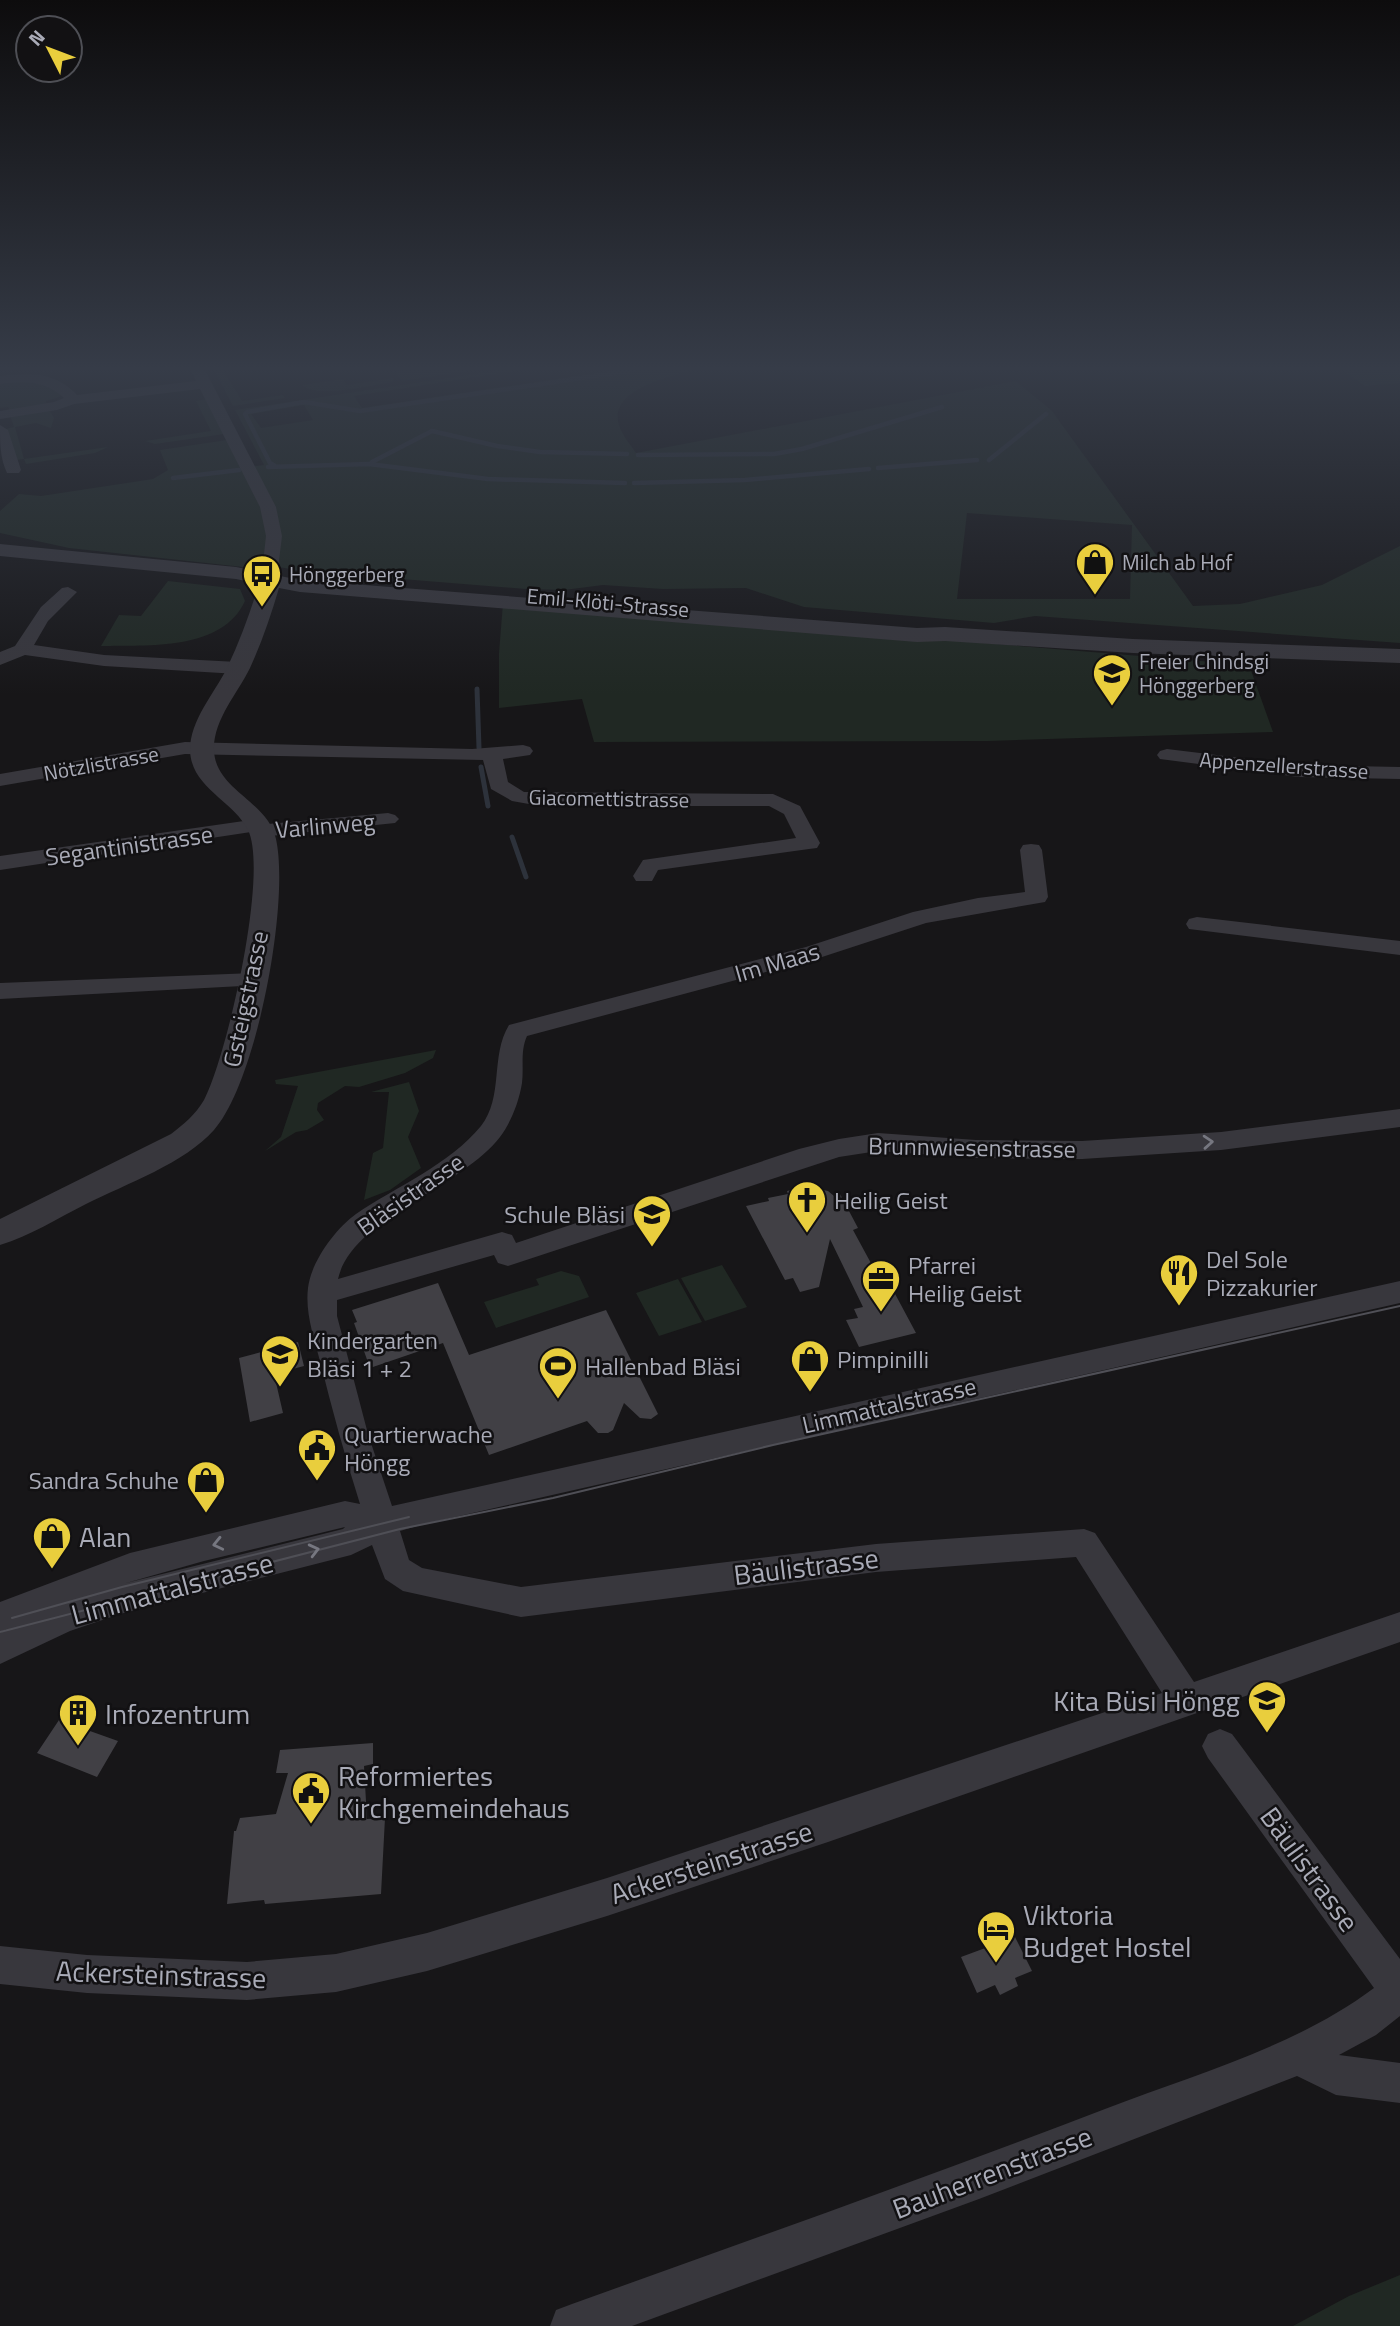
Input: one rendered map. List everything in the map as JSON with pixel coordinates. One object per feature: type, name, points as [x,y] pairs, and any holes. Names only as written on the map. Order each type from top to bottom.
[{"type":"street","points":[[253,479],[268,508],[274,536],[270,581],[238,668],[206,732],[202,747],[203,764],[209,775],[259,828]]},
{"type":"street","name":"Emil-Klöti-Strasse","points":[[0,550],[236,573],[312,587],[918,635],[945,634],[1160,647],[1400,656]]},
{"type":"street","name":"Emil-Klöti-Strasse","points":[[0,559],[194,578],[270,581]]},
{"type":"street","points":[[23,649],[32,627],[68,592]]},
{"type":"street","points":[[0,659],[23,649],[103,660],[238,668]]},
{"type":"street","points":[[202,747],[492,754],[523,751]]},
{"type":"street","name":"Nötzlistrasse","points":[[0,780],[202,747]]},
{"type":"street","name":"Giacomettistrasse","points":[[492,754],[498,785],[519,797],[540,800],[773,800],[793,810],[808,843],[651,865],[644,876]]},
{"type":"street","name":"Appenzellerstrasse","points":[[1167,755],[1299,771],[1400,772]]},
{"type":"street","name":"Varlinweg","points":[[259,828],[388,819]]},
{"type":"street","name":"Segantinistrasse","points":[[0,863],[259,828]]},
{"type":"street","name":"Gsteigstrasse","points":[[0,1233],[182,1142],[196,1130],[219,1101],[227,1081],[254,980],[266,873],[259,828]]},
{"type":"street","name":"Im Maas","points":[[518,1031],[814,953],[921,917],[978,905],[1037,897],[1031,850]]},
{"type":"street","points":[[1197,924],[1400,947]]},
{"type":"street","points":[[0,991],[254,980]]},
{"type":"street","name":"Bläsistrasse","points":[[380,1523],[353,1434],[323,1316],[326,1272],[347,1238],[378,1213],[459,1162],[490,1132],[500,1116],[509,1085],[511,1045],[518,1031]]},
{"type":"street","name":"Brunnwiesenstrasse","points":[[323,1289],[341,1290],[502,1242],[508,1256],[839,1148],[878,1142],[1033,1150],[1140,1146],[1221,1141],[1399,1119]]},
{"type":"street","name":"Limmattalstrasse","points":[[60,1607],[131,1596],[351,1541],[380,1523],[749,1437],[1400,1292]]},
{"type":"street","name":"Bäulistrasse","points":[[380,1523],[396,1569],[415,1581],[521,1602],[876,1558],[1084,1543],[1187,1701]]},
{"type":"street","points":[[0,1617],[60,1607]]},
{"type":"street","points":[[0,1649],[60,1607]]},
{"type":"street","name":"Ackersteinstrasse","points":[[0,1965],[87,1974],[247,1981],[349,1970],[427,1952],[607,1897],[1400,1627]]},
{"type":"street","name":"Bäulistrasse","points":[[1220,1746],[1400,1992]]},
{"type":"street","name":"Bauherrenstrasse","points":[[572,2326],[979,2178],[1299,2055],[1362,2021],[1400,1992]]},
{"type":"street","points":[[1299,2055],[1336,2075],[1400,2084]]},
{"type":"shaded area","points":[[153,479],[1101,479],[1193,606],[1240,604],[1322,585],[1400,546],[1400,643],[1035,616],[994,623],[804,607],[746,588],[663,589],[603,585],[564,590],[526,589],[302,571],[261,564],[243,567],[69,548],[0,533],[0,511],[19,494],[41,496]],"holes":[[[967,513],[1132,525],[1130,599],[957,599]]]},
{"type":"shaded area","points":[[168,581],[240,589],[245,601],[234,617],[219,629],[202,637],[161,645],[101,646],[119,615],[141,616]]},
{"type":"shaded area","points":[[503,603],[1249,665],[1273,732],[988,741],[594,742],[582,699],[499,708]]},
{"type":"shaded area","points":[[436,1050],[433,1058],[405,1073],[359,1087],[345,1086],[318,1103],[317,1110],[324,1120],[307,1130],[296,1132],[265,1151],[281,1137],[298,1086],[276,1084],[275,1080]]},
{"type":"shaded area","points":[[409,1082],[419,1111],[408,1137],[421,1168],[390,1190],[364,1200],[373,1153],[383,1148],[389,1092],[371,1092]]},
{"type":"shaded area","points":[[722,1265],[747,1307],[705,1321],[681,1278]]},
{"type":"shaded area","points":[[561,1271],[579,1276],[589,1297],[496,1328],[484,1302],[539,1285],[536,1279]]},
{"type":"shaded area","points":[[678,1279],[702,1322],[659,1336],[636,1293]]},
{"type":"shaded area","points":[[1400,2275],[1400,2326],[1293,2326],[1349,2296]]},
{"type":"building","name":"Heilig Geist","points":[[816,1184],[819,1189],[834,1196],[840,1194],[858,1228],[853,1230],[879,1278],[886,1277],[916,1333],[859,1347],[846,1320],[858,1318],[854,1309],[863,1307],[830,1239],[819,1287],[800,1292],[793,1278],[785,1280],[746,1206],[769,1201],[768,1198],[788,1194],[787,1191]]},
{"type":"building","points":[[438,1283],[469,1355],[606,1310],[658,1414],[651,1419],[640,1418],[624,1403],[613,1430],[608,1433],[598,1433],[587,1421],[489,1455],[443,1343],[370,1368],[354,1323],[357,1322],[352,1310]]},
{"type":"building","points":[[298,1342],[304,1366],[274,1374],[283,1413],[250,1422],[239,1358]]},
{"type":"building","name":"Infozentrum","points":[[59,1720],[118,1741],[97,1777],[37,1753]]},
{"type":"building","name":"Reformiertes Kirchgemeindehaus","points":[[373,1743],[373,1764],[364,1766],[367,1819],[385,1818],[381,1894],[265,1904],[264,1900],[227,1904],[234,1831],[240,1818],[276,1814],[288,1773],[276,1773],[280,1750]]},
{"type":"building","name":"Viktoria Budget Hostel","points":[[1015,1937],[1032,1971],[1015,1978],[1018,1986],[1000,1995],[995,1985],[977,1993],[961,1957]]},
{"type":"waterway","points":[[484,479],[625,483]]},
{"type":"waterway","points":[[634,483],[761,479]]},
{"type":"waterway","points":[[477,689],[479,748]]},
{"type":"waterway","points":[[481,767],[488,806]]},
{"type":"waterway","points":[[512,837],[526,877]]},
{"type":"tram line","points":[[0,1632],[400,1529],[553,1498],[773,1445],[1400,1306]]},
{"type":"tram line","points":[[12,1618],[122,1587],[409,1517]]},
{"type":"place","name":"Milch ab Hof","points":[[1095,596]]},
{"type":"place","name":"Hönggerberg","points":[[262,608]]},
{"type":"place","name":"Freier Chindsgi Hönggerberg","points":[[1112,707]]},
{"type":"place","name":"Heilig Geist","points":[[807,1234]]},
{"type":"place","name":"Schule Bläsi","points":[[652,1248]]},
{"type":"place","name":"Del Sole Pizzakurier","points":[[1179,1307]]},
{"type":"place","name":"Pfarrei Heilig Geist","points":[[881,1313]]},
{"type":"place","name":"Kindergarten Bläsi 1 + 2","points":[[280,1388]]},
{"type":"place","name":"Pimpinilli","points":[[810,1393]]},
{"type":"place","name":"Hallenbad Bläsi","points":[[558,1400]]},
{"type":"place","name":"Quartierwache Höngg","points":[[317,1482]]},
{"type":"place","name":"Sandra Schuhe","points":[[206,1514]]},
{"type":"place","name":"Alan","points":[[52,1570]]},
{"type":"place","name":"Kita Büsi Höngg","points":[[1267,1734]]},
{"type":"place","name":"Infozentrum","points":[[78,1747]]},
{"type":"place","name":"Reformiertes Kirchgemeindehaus","points":[[311,1825]]},
{"type":"place","name":"Viktoria Budget Hostel","points":[[996,1964]]}]
